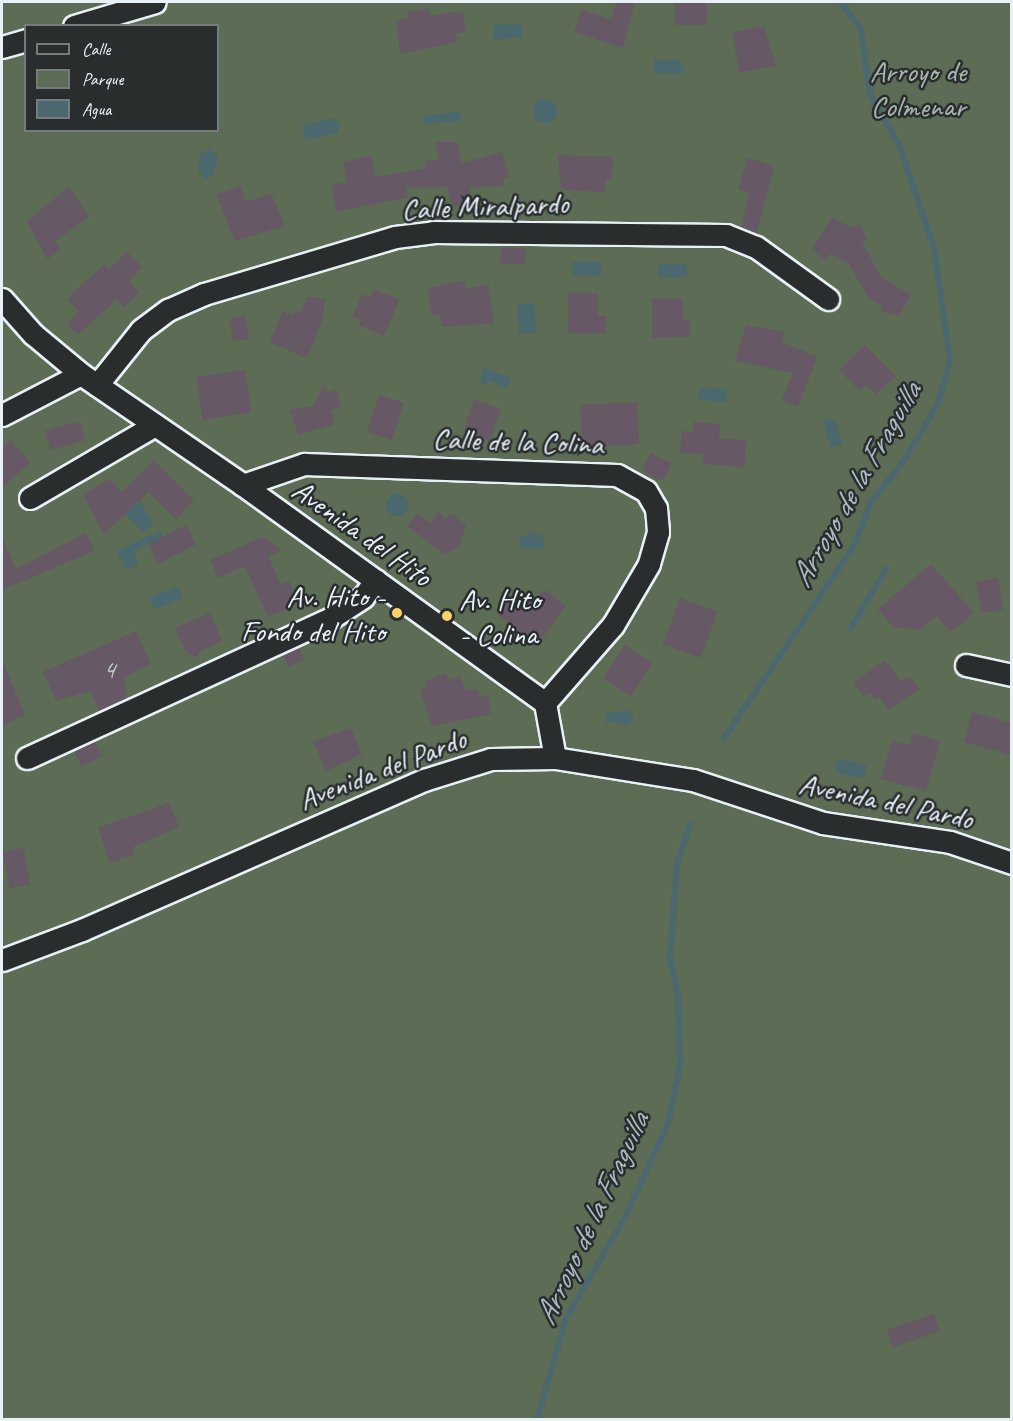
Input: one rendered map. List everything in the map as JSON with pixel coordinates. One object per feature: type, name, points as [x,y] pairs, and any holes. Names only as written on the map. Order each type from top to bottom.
[{"type":"street","points":[[81,24],[155,2]]},
{"type":"street","points":[[2,47],[24,41]]},
{"type":"street","name":"Calle Miralpardo","points":[[89,380],[141,330],[168,310],[204,294],[395,237],[433,232],[726,235],[756,248],[828,299]]},
{"type":"street","name":"Avenida del Hito","points":[[2,299],[33,334],[89,380],[243,485],[545,704]]},
{"type":"street","points":[[2,415],[89,380]]},
{"type":"street","points":[[30,498],[155,425]]},
{"type":"street","name":"Calle de la Colina","points":[[243,485],[304,464],[617,475],[646,490],[656,508],[658,532],[649,564],[613,625],[545,704]]},
{"type":"street","points":[[27,758],[331,618],[363,597],[376,580]]},
{"type":"street","points":[[966,665],[1011,675]]},
{"type":"street","points":[[545,704],[555,758]]},
{"type":"street","name":"Avenida del Pardo","points":[[2,960],[82,930],[465,764],[491,759],[555,758],[693,780],[823,823],[950,843],[1011,863]]},
{"type":"green space","name":"Arroyo de Colmenar","points":[[2,2],[1011,2],[1011,1419],[2,1420]]},
{"type":"water","points":[[495,21],[497,25],[521,23],[523,37],[493,40]]},
{"type":"water","points":[[654,60],[680,60],[685,73],[654,74]]},
{"type":"water","points":[[545,99],[550,100],[556,106],[556,116],[550,122],[545,123],[540,122],[534,116],[533,111],[534,106],[540,100]]},
{"type":"water","points":[[460,112],[461,121],[424,125],[423,116]]},
{"type":"water","points":[[334,118],[340,125],[337,133],[305,140],[302,125]]},
{"type":"water","points":[[208,149],[218,157],[213,175],[206,179],[198,171],[201,154]]},
{"type":"water","points":[[573,261],[602,262],[601,276],[573,275]]},
{"type":"water","points":[[658,264],[687,264],[687,277],[658,277]]},
{"type":"water","points":[[534,303],[536,333],[519,334],[517,304]]},
{"type":"water","points":[[483,367],[511,379],[507,388],[488,380],[485,386],[480,383]]},
{"type":"water","points":[[700,387],[727,389],[726,402],[699,400]]},
{"type":"water","points":[[823,420],[836,421],[843,445],[830,448]]},
{"type":"water","points":[[397,494],[405,497],[408,505],[405,513],[397,516],[389,513],[386,505],[389,497]]},
{"type":"water","points":[[140,501],[153,523],[143,533],[126,515]]},
{"type":"water","points":[[160,531],[163,537],[133,551],[139,564],[126,570],[117,551]]},
{"type":"water","points":[[532,532],[543,536],[545,548],[521,549],[519,538]]},
{"type":"water","points":[[885,565],[890,568],[852,632],[846,629]]},
{"type":"water","points":[[178,586],[183,598],[155,610],[149,598]]},
{"type":"water","points":[[627,710],[634,716],[629,725],[605,722],[607,714]]},
{"type":"water","points":[[842,759],[867,766],[863,779],[836,772],[835,763]]},
{"type":"building","points":[[617,2],[635,2],[623,48],[574,32],[582,10],[611,19]]},
{"type":"building","points":[[675,2],[707,2],[707,25],[675,25]]},
{"type":"building","points":[[429,9],[430,16],[463,11],[466,32],[456,33],[457,42],[400,54],[396,20],[408,19],[407,12]]},
{"type":"building","points":[[764,26],[776,66],[739,72],[732,32]]},
{"type":"building","points":[[435,142],[457,142],[462,163],[502,152],[509,177],[503,178],[504,186],[469,187],[475,207],[452,206],[447,187],[406,187],[408,198],[336,211],[332,185],[347,182],[343,162],[371,156],[375,177],[426,168],[424,161],[439,160]]},
{"type":"building","points":[[558,155],[613,157],[612,180],[605,180],[605,192],[561,190]]},
{"type":"building","points":[[748,158],[774,166],[757,233],[741,227],[749,193],[738,189]]},
{"type":"building","points":[[241,186],[245,202],[271,194],[285,226],[235,241],[216,194]]},
{"type":"building","points":[[69,187],[89,217],[55,241],[61,250],[47,259],[27,221]]},
{"type":"building","points":[[832,217],[851,228],[859,224],[867,239],[862,242],[881,277],[911,295],[899,316],[880,311],[883,306],[868,298],[849,264],[831,253],[826,260],[812,250]]},
{"type":"building","points":[[501,248],[526,249],[525,264],[500,263]]},
{"type":"building","points":[[127,252],[142,267],[128,281],[139,293],[124,307],[117,299],[78,335],[67,324],[79,312],[67,299],[104,264],[109,269]]},
{"type":"building","points":[[464,281],[466,289],[488,285],[494,323],[442,327],[440,314],[432,316],[427,288]]},
{"type":"building","points":[[374,289],[399,300],[384,336],[359,325],[361,320],[353,316],[362,294],[370,298]]},
{"type":"building","points":[[568,293],[598,293],[598,316],[606,316],[606,333],[568,333]]},
{"type":"building","points":[[307,297],[325,299],[322,321],[307,358],[270,342],[283,311],[293,315],[295,310],[301,312]]},
{"type":"building","points":[[652,298],[683,298],[683,320],[690,320],[690,337],[652,338]]},
{"type":"building","points":[[245,316],[249,339],[233,341],[229,319]]},
{"type":"building","points":[[746,325],[785,332],[782,342],[817,357],[798,407],[782,400],[793,373],[735,361]]},
{"type":"building","points":[[865,345],[895,376],[876,394],[866,385],[860,391],[839,370]]},
{"type":"building","points":[[245,370],[251,413],[202,419],[196,377]]},
{"type":"building","points":[[324,384],[326,393],[336,390],[341,407],[331,410],[335,424],[298,435],[290,410],[314,406]]},
{"type":"building","points":[[379,395],[404,403],[392,440],[367,432]]},
{"type":"building","points":[[474,400],[501,409],[490,441],[463,432]]},
{"type":"building","points":[[637,402],[639,444],[582,447],[580,405]]},
{"type":"building","points":[[80,421],[85,440],[50,450],[45,430]]},
{"type":"building","points":[[694,422],[720,424],[719,438],[746,440],[744,467],[703,464],[703,454],[680,453],[682,431],[693,432]]},
{"type":"building","points":[[11,440],[30,462],[2,488],[2,448]]},
{"type":"building","points":[[651,453],[671,463],[665,478],[658,480],[642,470]]},
{"type":"building","points":[[154,460],[194,500],[176,519],[149,492],[104,534],[83,495],[110,479],[122,492]]},
{"type":"building","points":[[438,512],[446,519],[450,513],[466,525],[459,547],[444,554],[407,526],[417,513],[430,523]]},
{"type":"building","points":[[186,525],[196,545],[159,564],[149,544]]},
{"type":"building","points":[[86,533],[94,551],[2,590],[2,536],[16,569]]},
{"type":"building","points":[[263,537],[282,550],[268,556],[281,585],[289,581],[299,603],[268,617],[245,566],[218,578],[210,560]]},
{"type":"building","points":[[931,564],[974,613],[951,632],[936,616],[921,629],[894,628],[878,609]]},
{"type":"building","points":[[998,578],[1003,610],[981,613],[976,581]]},
{"type":"building","points":[[517,588],[535,598],[546,590],[566,606],[541,639],[531,631],[526,636],[497,614]]},
{"type":"building","points":[[680,598],[718,612],[701,658],[663,644]]},
{"type":"building","points":[[210,613],[222,641],[199,652],[197,658],[186,652],[175,628]]},
{"type":"building","points":[[136,631],[151,663],[124,678],[127,698],[99,711],[90,691],[56,701],[43,672]]},
{"type":"building","points":[[625,645],[653,663],[631,697],[603,679]]},
{"type":"building","points":[[298,647],[304,660],[289,667],[283,654]]},
{"type":"building","points":[[2,659],[25,715],[2,725]]},
{"type":"building","points":[[885,660],[901,682],[910,676],[919,689],[888,710],[879,697],[875,700],[870,692],[864,697],[854,682]]},
{"type":"building","points":[[446,673],[449,680],[460,676],[466,691],[477,689],[479,697],[488,695],[491,714],[432,726],[420,690],[427,688],[425,681]]},
{"type":"building","points":[[972,712],[1011,723],[1011,755],[964,742]]},
{"type":"building","points":[[351,728],[362,754],[326,771],[313,741]]},
{"type":"building","points":[[913,733],[940,741],[926,791],[881,779],[892,740],[910,745]]},
{"type":"building","points":[[95,741],[102,756],[81,766],[74,751]]},
{"type":"building","points":[[169,803],[179,827],[133,847],[135,854],[110,863],[98,828]]},
{"type":"building","points":[[23,848],[30,884],[9,888],[2,852]]},
{"type":"building","points":[[934,1314],[940,1331],[893,1347],[887,1330]]},
{"type":"waterway","name":"Arroyo de la Fraguilla","points":[[724,738],[854,546],[871,502],[903,462],[938,403],[950,360],[934,247],[899,145],[870,94],[861,29],[841,2]]},
{"type":"waterway","name":"Arroyo de la Fraguilla","points":[[537,1420],[566,1318],[625,1217],[668,1124],[680,1065],[678,996],[670,959],[677,863],[690,825]]},
{"type":"place","name":"Av. Hito - Fondo del Hito","points":[[397,613]]},
{"type":"place","name":"Av. Hito - Colina","points":[[447,616]]}]
